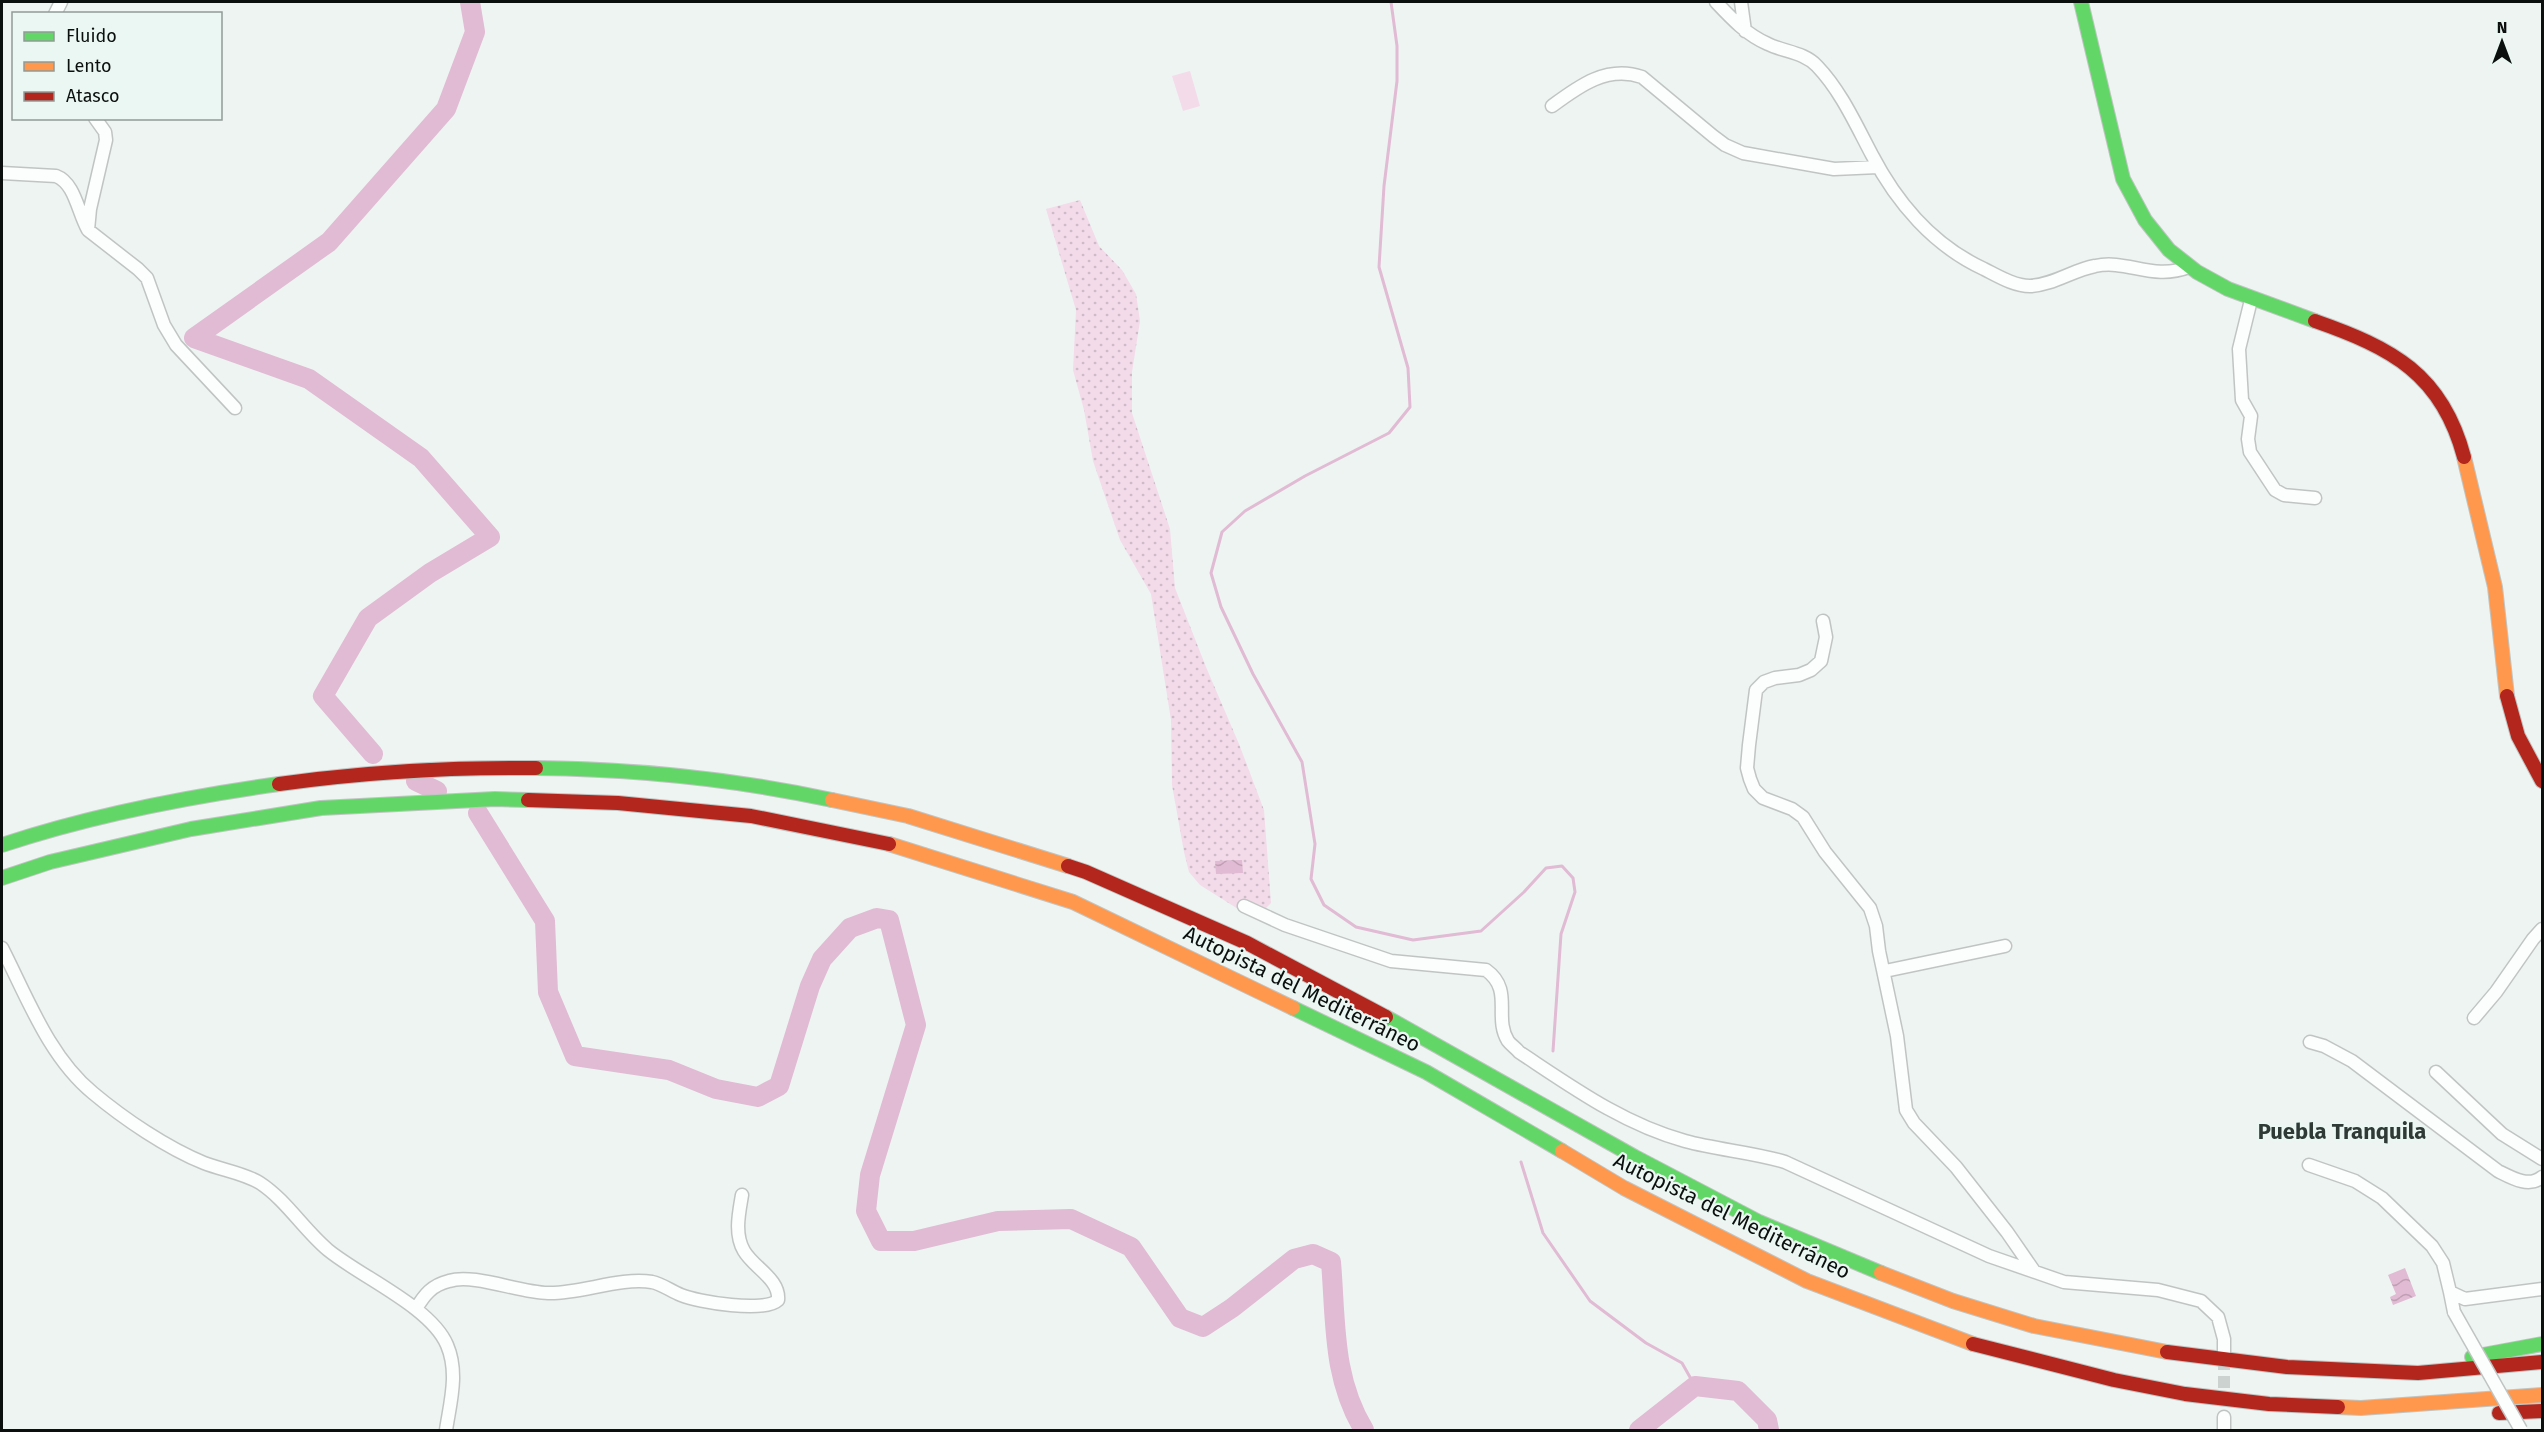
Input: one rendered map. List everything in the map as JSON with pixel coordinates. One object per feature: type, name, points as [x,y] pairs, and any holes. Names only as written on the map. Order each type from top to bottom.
[{"type":"main road","points":[[2081,2],[2115,154],[2123,179],[2134,205],[2146,224],[2165,246],[2210,282],[2252,300],[2352,335],[2396,356],[2435,391],[2448,410],[2458,434],[2485,535],[2499,605],[2510,709],[2518,734],[2542,781]]},
{"type":"main road","name":"Autopista del Mediterráneo","points":[[2,844],[38,833],[198,795],[328,777],[462,767],[609,769],[778,788],[886,812],[1086,872],[1247,943],[1443,1048],[1635,1157],[1759,1222],[1846,1260],[1953,1301],[2034,1326],[2116,1344],[2200,1358],[2287,1367],[2418,1373],[2542,1362]]},
{"type":"main road","name":"Autopista del Mediterráneo","points":[[2,878],[50,862],[191,829],[321,808],[495,799],[618,803],[751,816],[879,841],[1073,902],[1426,1072],[1624,1188],[1818,1285],[1982,1347],[2114,1380],[2185,1394],[2269,1404],[2361,1408],[2542,1395]]},
{"type":"main road","points":[[2378,1371],[2542,1344]]},
{"type":"main road","points":[[2361,1408],[2398,1414],[2542,1411]]},
{"type":"street","points":[[1716,2],[1745,31],[1765,43],[1796,53],[1817,66],[1860,130],[1878,167],[1908,210],[1925,229],[1964,260],[2016,284],[2029,286],[2043,284],[2095,266],[2109,265],[2160,273],[2175,272],[2189,267]]},
{"type":"street","points":[[1741,2],[1745,31]]},
{"type":"street","points":[[1552,106],[1586,83],[1614,73],[1629,73],[1642,77],[1725,145],[1743,153],[1834,170],[1878,167]]},
{"type":"street","points":[[88,230],[90,209],[106,140],[105,132],[96,120]]},
{"type":"street","points":[[2,173],[56,176],[63,179],[72,190],[79,216],[88,230],[147,278],[164,325],[176,345],[235,408]]},
{"type":"street","points":[[2252,300],[2238,349],[2242,400],[2252,416],[2248,439],[2250,452],[2275,490],[2284,495],[2315,498]]},
{"type":"street","points":[[1823,621],[1826,637],[1821,661],[1811,670],[1799,675],[1775,678],[1764,682],[1756,690],[1748,768],[1754,789],[1763,798],[1792,809],[1803,817],[1826,852],[1870,908],[1897,1036],[1906,1110],[1914,1124],[1956,1167],[2007,1232],[2034,1271]]},
{"type":"street","points":[[1244,906],[1285,925],[1391,961],[1486,970],[1496,977],[1501,989],[1504,1027],[1508,1041],[1519,1052],[1600,1106],[1637,1124],[1686,1141],[1759,1154],[1785,1162],[1989,1256],[2064,1282],[2158,1290],[2201,1301],[2218,1317],[2224,1339],[2224,1358]]},
{"type":"street","points":[[2474,1018],[2542,929]]},
{"type":"street","points":[[1885,971],[2005,946]]},
{"type":"street","points":[[2,948],[69,1070],[93,1093],[183,1153],[259,1182],[307,1232],[327,1249],[350,1267],[416,1309],[440,1332],[451,1356],[453,1388],[446,1431]]},
{"type":"street","points":[[2310,1042],[2324,1046],[2352,1061],[2498,1171],[2525,1182],[2537,1181],[2542,1177]]},
{"type":"street","points":[[2436,1072],[2502,1134],[2542,1159]]},
{"type":"street","points":[[2309,1165],[2355,1181],[2382,1198],[2432,1246],[2443,1263],[2454,1312],[2521,1431]]},
{"type":"street","points":[[416,1309],[425,1294],[437,1285],[452,1280],[475,1281],[548,1293],[652,1282],[683,1296],[711,1302],[760,1307],[773,1305],[778,1300],[776,1287],[743,1250],[738,1216],[742,1195]]},
{"type":"street","points":[[2450,1292],[2465,1299],[2542,1289]]},
{"type":"street","points":[[2224,1417],[2224,1431]]},
{"type":"shaded area","points":[[1190,71],[1200,106],[1183,111],[1172,76]]},
{"type":"shaded area","points":[[1080,200],[1099,246],[1122,270],[1136,294],[1140,321],[1132,372],[1132,413],[1170,529],[1175,588],[1264,810],[1271,903],[1262,912],[1246,914],[1200,885],[1189,872],[1172,785],[1171,720],[1151,594],[1120,540],[1093,461],[1084,410],[1073,370],[1076,310],[1046,209]]},
{"type":"water","points":[[1242,860],[1243,873],[1216,874],[1215,861]]},
{"type":"water","points":[[2405,1268],[2416,1296],[2393,1305],[2390,1297],[2396,1294],[2388,1275]]},
{"type":"waterway","points":[[373,754],[323,696],[368,618],[430,573],[490,537],[421,458],[309,379],[194,338],[329,242],[446,109],[475,32],[470,2]]},
{"type":"waterway","points":[[1391,2],[1397,46],[1397,81],[1384,186],[1379,267],[1408,368],[1410,407],[1389,433],[1305,476],[1245,511],[1222,532],[1211,573],[1221,607],[1253,674],[1302,762],[1315,844],[1311,879],[1324,905],[1356,927],[1413,940],[1481,931],[1524,892],[1546,868],[1562,866],[1573,878],[1575,892],[1561,934],[1553,1051]]},
{"type":"waterway","points":[[416,781],[437,791]]},
{"type":"waterway","points":[[478,813],[545,921],[548,992],[575,1056],[669,1070],[716,1089],[758,1097],[779,1086],[810,986],[822,959],[850,928],[877,918],[889,920],[916,1025],[870,1175],[866,1211],[881,1241],[914,1241],[998,1221],[1071,1219],[1131,1247],[1180,1318],[1203,1327],[1232,1308],[1294,1259],[1313,1254],[1331,1262],[1337,1349],[1346,1390],[1364,1430]]},
{"type":"waterway","points":[[1521,1162],[1543,1233],[1590,1301],[1646,1343],[1682,1363],[1695,1386]]},
{"type":"waterway","points":[[1639,1430],[1695,1386],[1738,1391],[1767,1420],[1769,1430]]},
{"type":"tunnel","points":[[2224,1358],[2224,1405]]},
{"type":"traffic: fast","points":[[2081,2],[2123,179],[2145,220],[2169,250],[2197,272],[2228,289],[2315,321]]},
{"type":"traffic: fast","points":[[536,768],[610,770],[685,776],[759,786],[832,800]]},
{"type":"traffic: fast","points":[[2,845],[139,808],[279,784]]},
{"type":"traffic: fast","points":[[2,878],[50,862],[191,829],[321,808],[495,799],[528,800]]},
{"type":"traffic: fast","points":[[1293,1008],[1426,1072],[1562,1151]]},
{"type":"traffic: fast","points":[[1386,1017],[1635,1157],[1759,1222],[1881,1273]]},
{"type":"traffic: fast","points":[[2472,1357],[2542,1344]]},
{"type":"traffic: slow","points":[[2464,457],[2495,587],[2507,696]]},
{"type":"traffic: slow","points":[[832,800],[908,816],[1068,866]]},
{"type":"traffic: slow","points":[[889,844],[1073,902],[1293,1008]]},
{"type":"traffic: slow","points":[[1562,1151],[1624,1188],[1807,1281],[1973,1344]]},
{"type":"traffic: slow","points":[[1881,1273],[1953,1301],[2034,1326],[2167,1352]]},
{"type":"traffic: slow","points":[[2338,1407],[2361,1408],[2542,1395]]},
{"type":"traffic: jam","points":[[2315,321],[2368,342],[2410,368],[2442,405],[2454,428],[2464,457]]},
{"type":"traffic: jam","points":[[2507,696],[2518,736],[2542,781]]},
{"type":"traffic: jam","points":[[279,784],[407,771],[536,768]]},
{"type":"traffic: jam","points":[[528,800],[618,803],[751,816],[889,844]]},
{"type":"traffic: jam","points":[[1068,866],[1247,943],[1386,1017]]},
{"type":"traffic: jam","points":[[1973,1344],[2114,1380],[2185,1394],[2269,1404],[2338,1407]]},
{"type":"traffic: jam","points":[[2167,1352],[2287,1367],[2418,1373],[2542,1362]]},
{"type":"traffic: jam","points":[[2499,1413],[2542,1411]]},
{"type":"district","name":"Puebla Tranquila","points":[[2342,1131]]}]
